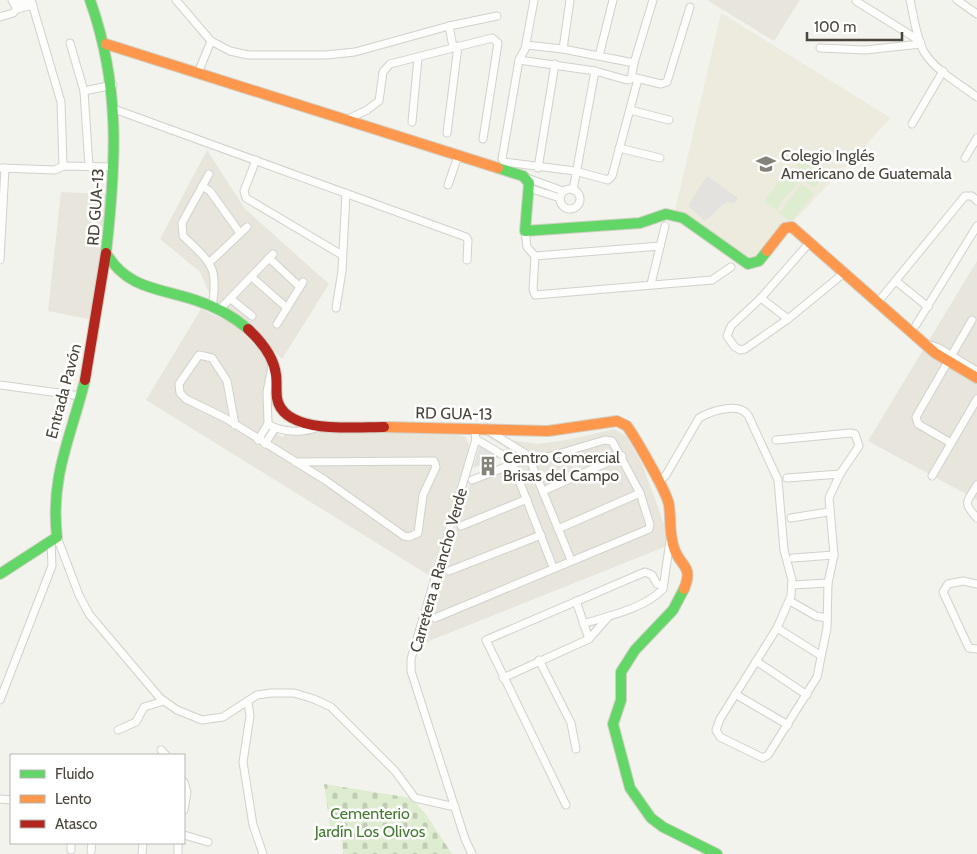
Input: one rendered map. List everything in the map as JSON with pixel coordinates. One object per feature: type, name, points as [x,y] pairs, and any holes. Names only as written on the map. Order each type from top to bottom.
[{"type":"street","name":"RD GUA-13","points":[[90,0],[106,44],[113,85],[113,167],[106,253],[116,270],[134,282],[147,288],[196,300],[215,308],[246,329],[258,340],[273,362],[276,397],[283,414],[299,423],[321,426],[548,431],[617,421],[627,426],[634,435],[669,504],[674,550],[687,568],[689,577],[681,597],[673,610],[635,650],[621,672],[621,700],[613,724],[627,780],[641,806],[663,827],[717,854]]},
{"type":"street","points":[[176,0],[211,41],[230,51],[248,55],[326,55],[355,52],[449,26],[498,16]]},
{"type":"street","points":[[534,0],[526,45],[519,60],[502,159],[509,164],[575,171],[608,180],[612,176],[630,110],[635,78],[634,63],[653,0]]},
{"type":"street","points":[[562,49],[570,0]]},
{"type":"street","points":[[600,56],[613,0]]},
{"type":"street","points":[[910,0],[920,42],[929,59],[942,71],[977,96]]},
{"type":"street","points":[[957,0],[977,14]]},
{"type":"street","points":[[856,1],[920,42]]},
{"type":"street","points":[[0,17],[15,4],[31,2],[61,102],[63,166]]},
{"type":"street","points":[[519,60],[555,64],[595,71],[627,80],[635,78],[661,84],[667,82],[690,7]]},
{"type":"street","points":[[447,132],[456,47],[449,26]]},
{"type":"street","points":[[345,120],[367,110],[379,101],[383,72],[386,66],[492,38],[497,40],[483,139]]},
{"type":"street","points":[[198,73],[211,41]]},
{"type":"street","points":[[70,42],[84,91],[88,167]]},
{"type":"street","points":[[820,48],[865,50],[920,42]]},
{"type":"street","points":[[106,44],[458,156],[561,195],[573,190]]},
{"type":"street","points":[[526,45],[562,49],[634,63]]},
{"type":"street","points":[[412,122],[418,58]]},
{"type":"street","points":[[538,168],[555,64]]},
{"type":"street","points":[[573,190],[595,71]]},
{"type":"street","points":[[912,124],[942,71]]},
{"type":"street","points":[[84,91],[113,85]]},
{"type":"street","points":[[114,108],[466,237],[468,240],[467,260]]},
{"type":"street","points":[[630,110],[669,120]]},
{"type":"street","points":[[964,158],[977,138]]},
{"type":"street","points":[[620,148],[660,158]]},
{"type":"street","points":[[448,185],[458,156]]},
{"type":"street","points":[[256,160],[244,191],[246,198],[342,255]]},
{"type":"street","points":[[0,260],[2,168],[55,170],[63,166],[113,167]]},
{"type":"street","points":[[209,174],[182,223],[181,231],[183,236],[210,262],[215,279],[215,308],[231,299],[271,256],[301,285],[277,324]]},
{"type":"street","points":[[528,183],[524,222],[527,247],[534,256],[533,289],[535,295],[712,280],[731,267]]},
{"type":"street","points":[[202,186],[210,191],[240,233]]},
{"type":"street","points":[[561,195],[562,206],[566,209],[575,208],[580,201],[580,196],[573,190]]},
{"type":"street","points":[[336,308],[346,193]]},
{"type":"street","points":[[878,302],[965,196],[972,196],[977,201]]},
{"type":"street","points":[[525,232],[640,223],[650,221],[663,214],[671,213],[683,218],[748,264],[759,261],[781,232],[789,226],[810,242],[935,353],[977,371]]},
{"type":"street","points":[[651,284],[665,226]]},
{"type":"street","points":[[916,326],[977,226]]},
{"type":"street","points":[[210,262],[247,227]]},
{"type":"street","points":[[810,242],[728,332],[728,339],[734,346],[740,350],[745,349],[788,319],[844,273]]},
{"type":"street","points":[[534,256],[660,246]]},
{"type":"street","name":"Entrada Pavón","points":[[54,539],[54,484],[81,396],[94,332],[106,253]]},
{"type":"street","points":[[252,277],[287,308]]},
{"type":"street","points":[[896,281],[928,307]]},
{"type":"street","points":[[761,298],[788,319]]},
{"type":"street","points":[[231,299],[252,316]]},
{"type":"street","points":[[951,443],[918,424],[916,420],[972,320]]},
{"type":"street","points":[[235,425],[225,376],[212,358],[199,355],[180,382],[180,393],[186,398],[235,425],[261,442],[345,492],[404,536],[409,538],[418,533],[424,495],[436,467],[434,461],[295,462]]},
{"type":"street","points":[[950,358],[977,378]]},
{"type":"street","points":[[261,442],[272,426],[267,392],[273,362]]},
{"type":"street","points":[[0,385],[81,396]]},
{"type":"street","points":[[932,476],[977,399]]},
{"type":"street","points":[[658,483],[668,471],[699,418],[734,408],[744,410],[776,475],[784,550],[792,585],[790,600],[777,628],[720,719],[716,730],[720,737],[763,758],[768,755],[817,678],[820,655],[827,628],[828,583],[834,555],[828,512],[829,498],[840,474],[859,446],[855,434],[850,433],[776,440]]},
{"type":"street","points":[[272,426],[310,430],[321,426]]},
{"type":"street","points":[[479,428],[519,449],[530,460],[571,560]]},
{"type":"street","name":"Carretera a Rancho Verde","points":[[472,854],[464,839],[413,681],[411,659],[479,428]]},
{"type":"street","points":[[476,439],[512,462],[553,567]]},
{"type":"street","points":[[435,618],[553,567],[647,531],[650,525],[640,493],[613,442],[605,440],[530,460],[512,462],[472,480]]},
{"type":"street","points":[[512,462],[519,449]]},
{"type":"street","points":[[543,491],[622,456]]},
{"type":"street","points":[[786,478],[840,474]]},
{"type":"street","points":[[977,484],[966,503],[967,507],[977,518]]},
{"type":"street","points":[[558,529],[640,493]]},
{"type":"street","points":[[461,526],[527,499]]},
{"type":"street","points":[[790,518],[828,512]]},
{"type":"street","points":[[449,571],[541,535]]},
{"type":"street","points":[[583,624],[646,601],[659,592],[663,585],[671,536]]},
{"type":"street","points":[[0,574],[54,539]]},
{"type":"street","points":[[0,700],[52,566],[54,539]]},
{"type":"street","points":[[54,539],[89,614],[164,701],[177,710],[202,720],[223,717],[257,696],[271,692],[294,694],[314,699],[331,707],[395,771],[416,798],[455,807]]},
{"type":"street","points":[[793,558],[834,555]]},
{"type":"street","points":[[566,805],[486,640],[645,572],[652,574],[657,584],[663,585]]},
{"type":"street","points":[[977,584],[959,581],[948,584],[943,590],[969,648],[977,649]]},
{"type":"street","points":[[792,585],[828,583]]},
{"type":"street","points":[[790,600],[816,616],[827,618]]},
{"type":"street","points":[[576,601],[589,639]]},
{"type":"street","points":[[503,678],[539,660],[589,639],[609,616]]},
{"type":"street","points":[[777,628],[820,655]]},
{"type":"street","points":[[539,660],[571,723],[576,749]]},
{"type":"street","points":[[756,661],[807,695]]},
{"type":"street","points":[[735,694],[788,725]]},
{"type":"street","points":[[118,730],[136,722],[144,707],[164,701]]},
{"type":"street","points":[[248,702],[250,716],[243,762],[254,825],[263,854]]},
{"type":"street","points":[[185,785],[187,792],[185,804]]},
{"type":"street","points":[[185,835],[208,842]]},
{"type":"street","points":[[91,851],[92,844]]},
{"type":"shaded area","points":[[707,0],[800,0],[774,41]]},
{"type":"shaded area","name":"Colegio Inglés Americano de Guatemala","points":[[721,13],[891,118],[758,259],[753,261],[675,211]]},
{"type":"shaded area","points":[[207,150],[245,209],[329,284],[282,359],[243,320],[213,302],[200,272],[160,239]]},
{"type":"shaded area","points":[[707,176],[738,198],[734,203],[726,202],[705,221],[688,206]]},
{"type":"shaded area","points":[[61,192],[107,194],[93,320],[48,311]]},
{"type":"shaded area","points":[[977,261],[977,500],[868,441]]},
{"type":"shaded area","points":[[201,309],[233,324],[261,351],[269,366],[266,427],[282,437],[286,434],[309,434],[325,430],[459,435],[466,437],[469,445],[468,452],[430,576],[146,400]]},
{"type":"shaded area","points":[[614,429],[626,436],[642,464],[669,537],[667,546],[419,645],[471,479],[505,465],[501,457],[506,448],[486,436],[537,444],[567,440]]},
{"type":"shaded area","points":[[480,444],[500,457],[473,468]]},
{"type":"green space","points":[[801,160],[823,177],[815,188],[793,172]]},
{"type":"green space","points":[[786,173],[798,182],[776,210],[764,201]]},
{"type":"green space","points":[[801,184],[814,193],[791,222],[779,213]]},
{"type":"green space","name":"Cementerio Jardín Los Olivos","points":[[324,784],[411,798],[425,813],[452,854],[343,854],[339,834],[330,826]]},
{"type":"traffic: fast","points":[[90,0],[107,64],[113,125],[114,156],[106,253],[114,265],[134,281],[209,305],[230,316],[248,329]]},
{"type":"traffic: fast","points":[[498,168],[523,176],[529,183],[525,231],[640,223],[666,214],[683,218],[748,264],[759,261],[767,251]]},
{"type":"traffic: fast","points":[[0,574],[57,537],[56,495],[59,476],[85,380]]},
{"type":"traffic: fast","points":[[684,589],[673,610],[635,650],[621,672],[621,700],[613,724],[630,788],[651,818],[663,827],[717,854]]},
{"type":"traffic: slow","points":[[106,44],[498,168]]},
{"type":"traffic: slow","points":[[767,251],[785,228],[792,227],[935,353],[977,378]]},
{"type":"traffic: slow","points":[[384,427],[548,431],[617,421],[627,426],[651,466],[667,498],[672,542],[688,575],[684,589]]},
{"type":"traffic: jam","points":[[85,380],[106,253]]},
{"type":"traffic: jam","points":[[248,329],[262,344],[273,362],[276,375],[277,398],[282,410],[292,418],[306,423],[339,428],[384,427]]},
{"type":"place","name":"Colegio Inglés Americano de Guatemala","points":[[766,164]]},
{"type":"place","name":"Centro Comercial Brisas del Campo","points":[[488,466]]}]
